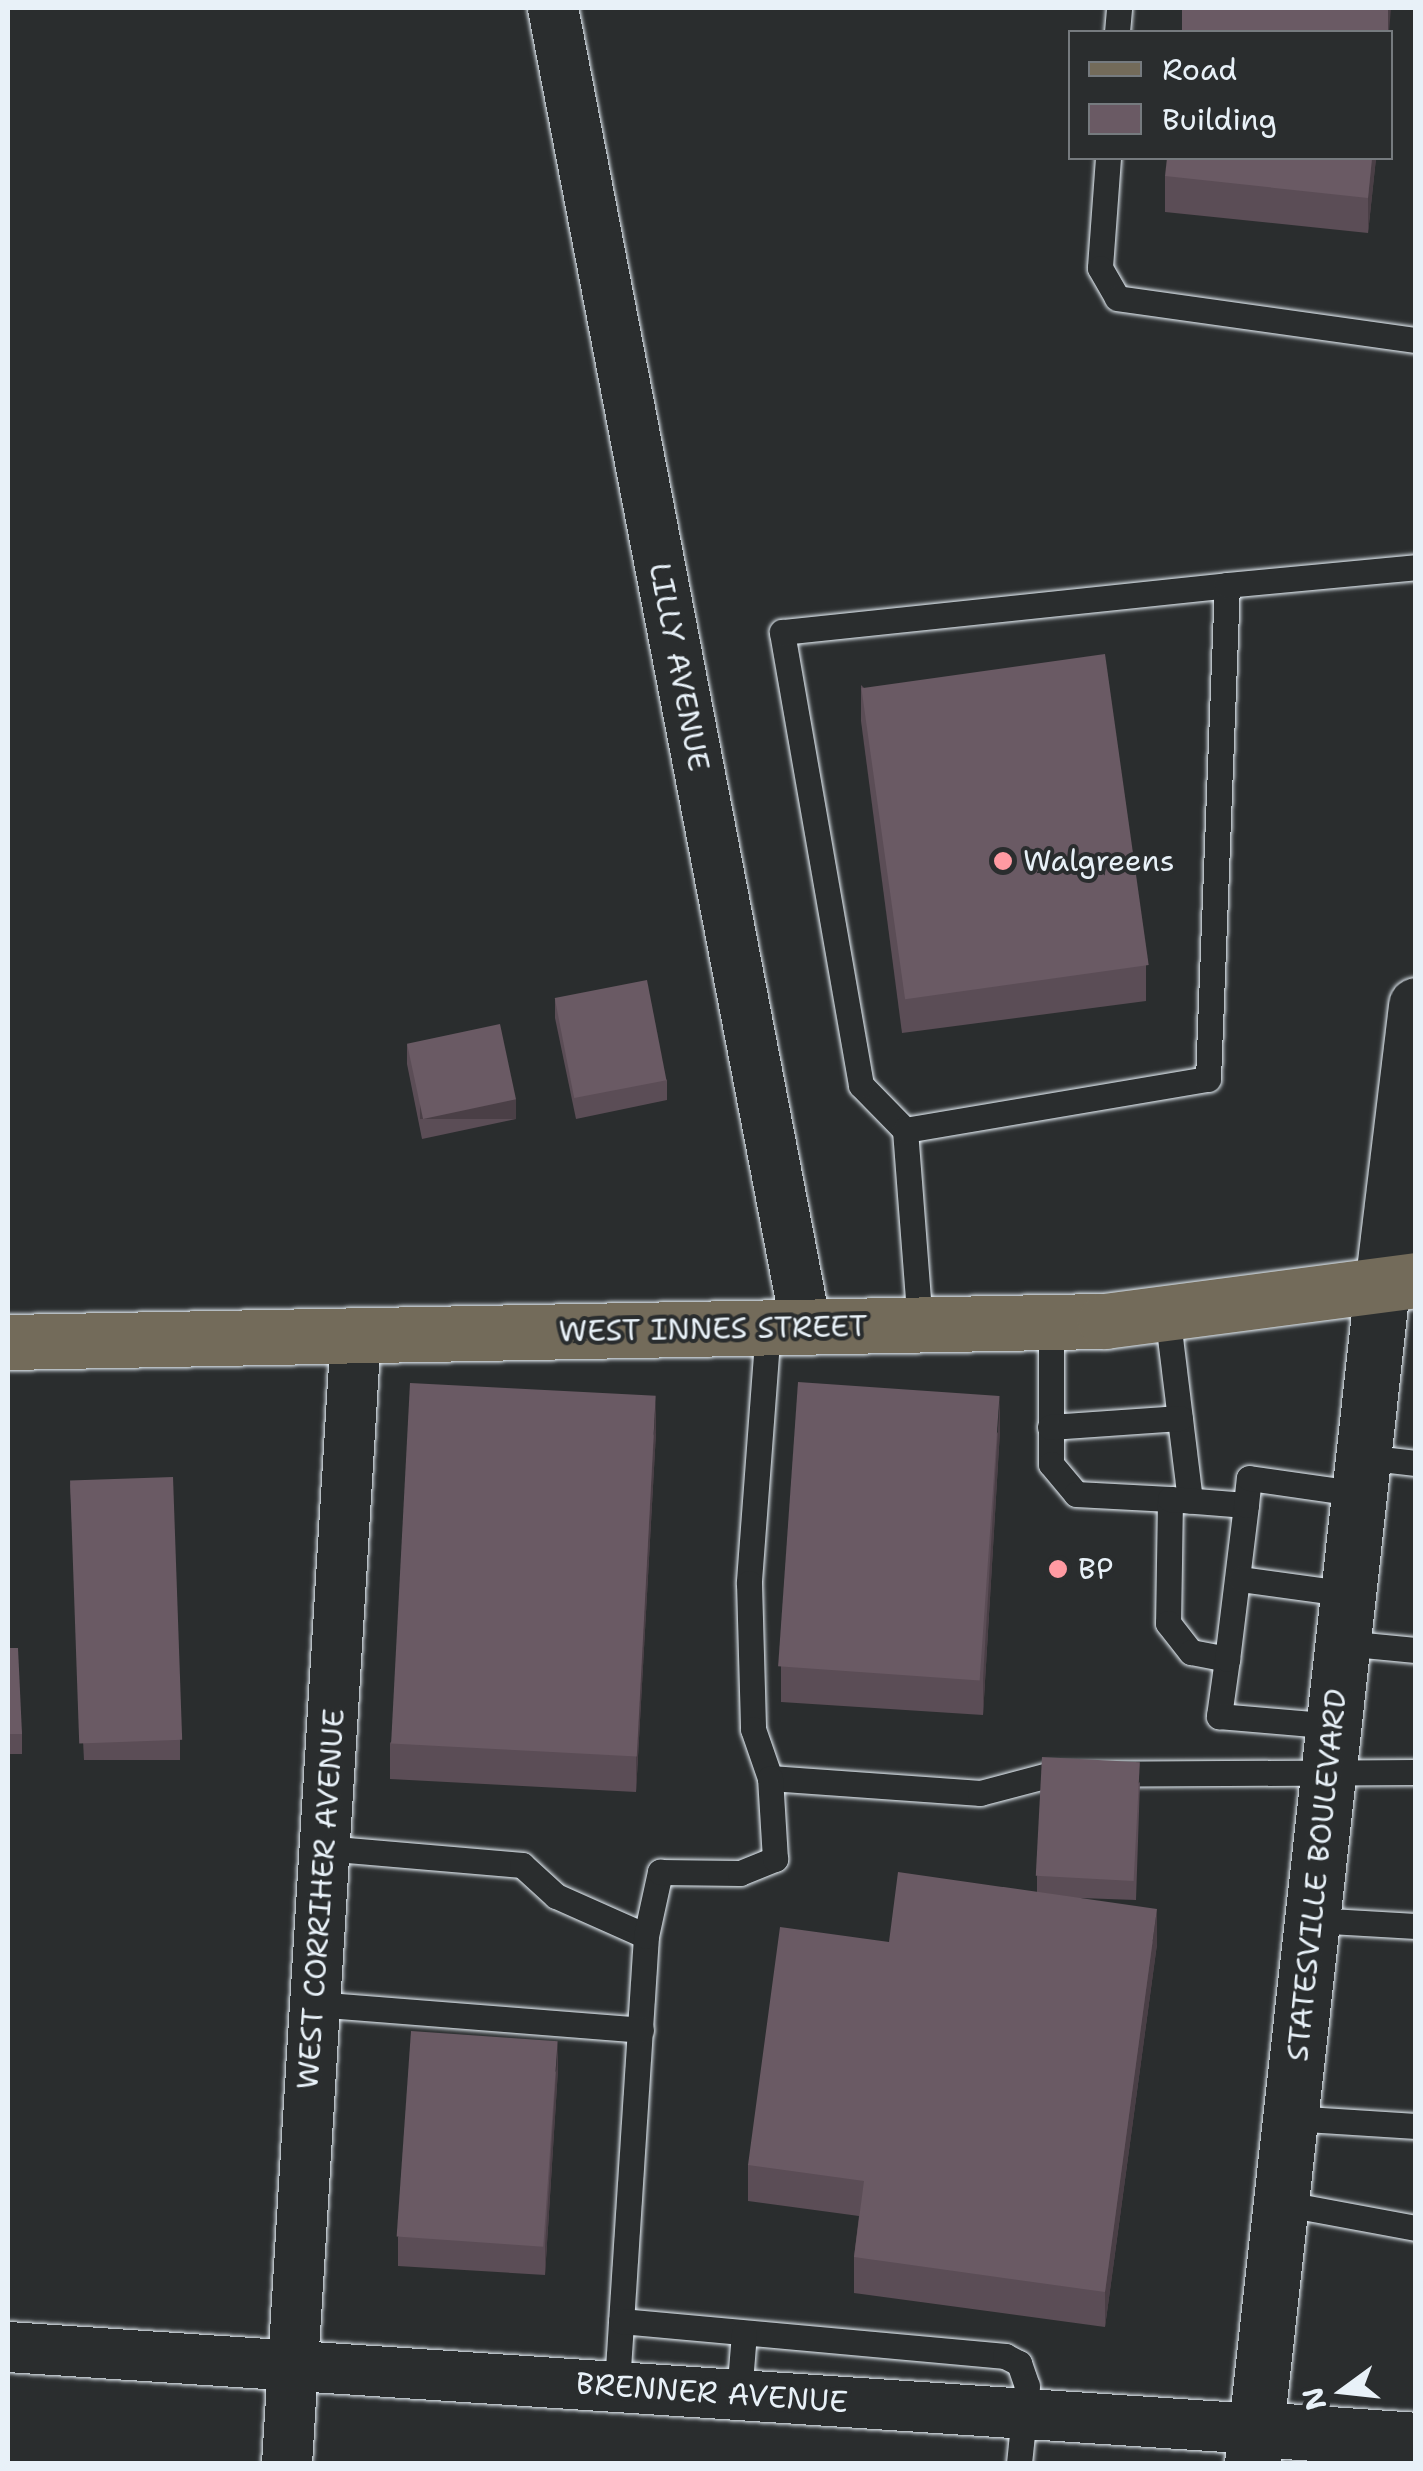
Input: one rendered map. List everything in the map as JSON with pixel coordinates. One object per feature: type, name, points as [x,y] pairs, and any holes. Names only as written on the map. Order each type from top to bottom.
[{"type":"main road","name":"STATESVILLE BOULEVARD","points":[[1254,2446],[1346,1619],[1380,1471],[1399,1284],[1416,1005]]},
{"type":"main road","name":"WEST INNES STREET","points":[[8,1342],[1051,1322],[1167,1314],[1399,1284]]},
{"type":"main road","name":"BRENNER AVENUE","points":[[1254,2446],[1416,2440]]},
{"type":"street","name":"LILLY AVENUE","points":[[553,8],[787,1327]]},
{"type":"street","name":"WEST CORRIHER AVENUE","points":[[287,2464],[356,1334]]},
{"type":"street","name":"BRENNER AVENUE","points":[[8,2347],[1024,2413],[1254,2446]]},
{"type":"lane","points":[[1108,160],[1100,268],[1116,298],[1416,340]]},
{"type":"lane","points":[[920,1325],[905,1130],[861,1084],[782,632],[1416,567]]},
{"type":"lane","points":[[905,1130],[1208,1079],[1227,585]]},
{"type":"lane","points":[[1167,1314],[1180,1418],[1180,1500],[1168,1623],[1192,1652],[1227,1659]]},
{"type":"lane","points":[[1051,1322],[1051,1464],[1076,1494],[1246,1505]]},
{"type":"lane","points":[[616,2386],[646,1936],[660,1872],[740,1873],[774,1858],[770,1778],[754,1729],[749,1584],[787,1327]]},
{"type":"lane","points":[[1050,1427],[1180,1418]]},
{"type":"lane","points":[[1380,1471],[1249,1478],[1241,1578],[1219,1716],[1416,1772]]},
{"type":"lane","points":[[1241,1578],[1416,1650]]},
{"type":"lane","points":[[770,1778],[980,1793],[1052,1774],[1332,1749]]},
{"type":"lane","points":[[324,1848],[522,1865],[556,1896],[646,1936]]},
{"type":"lane","points":[[1312,1920],[1416,1926]]},
{"type":"lane","points":[[314,2004],[640,2030]]},
{"type":"lane","points":[[1290,2118],[1416,2126]]},
{"type":"lane","points":[[1280,2204],[1416,2228]]},
{"type":"lane","points":[[621,2321],[1005,2356],[1019,2363],[1024,2413],[1019,2464]]},
{"type":"lane","points":[[739,2395],[744,2333]]},
{"type":"building","points":[[1182,8],[1388,8],[1388,30],[1182,30]]},
{"type":"building","points":[[1167,160],[1372,160],[1368,198],[1165,176]]},
{"type":"building","name":"Walgreens","points":[[1105,654],[1149,965],[905,999],[861,688]]},
{"type":"building","points":[[647,980],[666,1080],[574,1098],[555,998]]},
{"type":"building","points":[[500,1024],[516,1099],[423,1119],[407,1044]]},
{"type":"building","points":[[798,1382],[1000,1396],[980,1680],[778,1666]]},
{"type":"building","points":[[410,1383],[656,1396],[637,1756],[391,1744]]},
{"type":"building","points":[[173,1477],[182,1740],[79,1743],[70,1481]]},
{"type":"building","points":[[8,1648],[18,1648],[22,1734],[8,1734]]},
{"type":"building","points":[[1042,1757],[1140,1762],[1134,1881],[1036,1876]]},
{"type":"building","points":[[898,1872],[1157,1909],[1105,2292],[854,2257],[864,2181],[748,2165],[780,1927],[889,1942]]},
{"type":"building","points":[[411,2031],[558,2041],[543,2247],[397,2236]]},
{"type":"place","name":"Walgreens","points":[[1003,861]]},
{"type":"place","name":"BP","points":[[1058,1569]]}]
